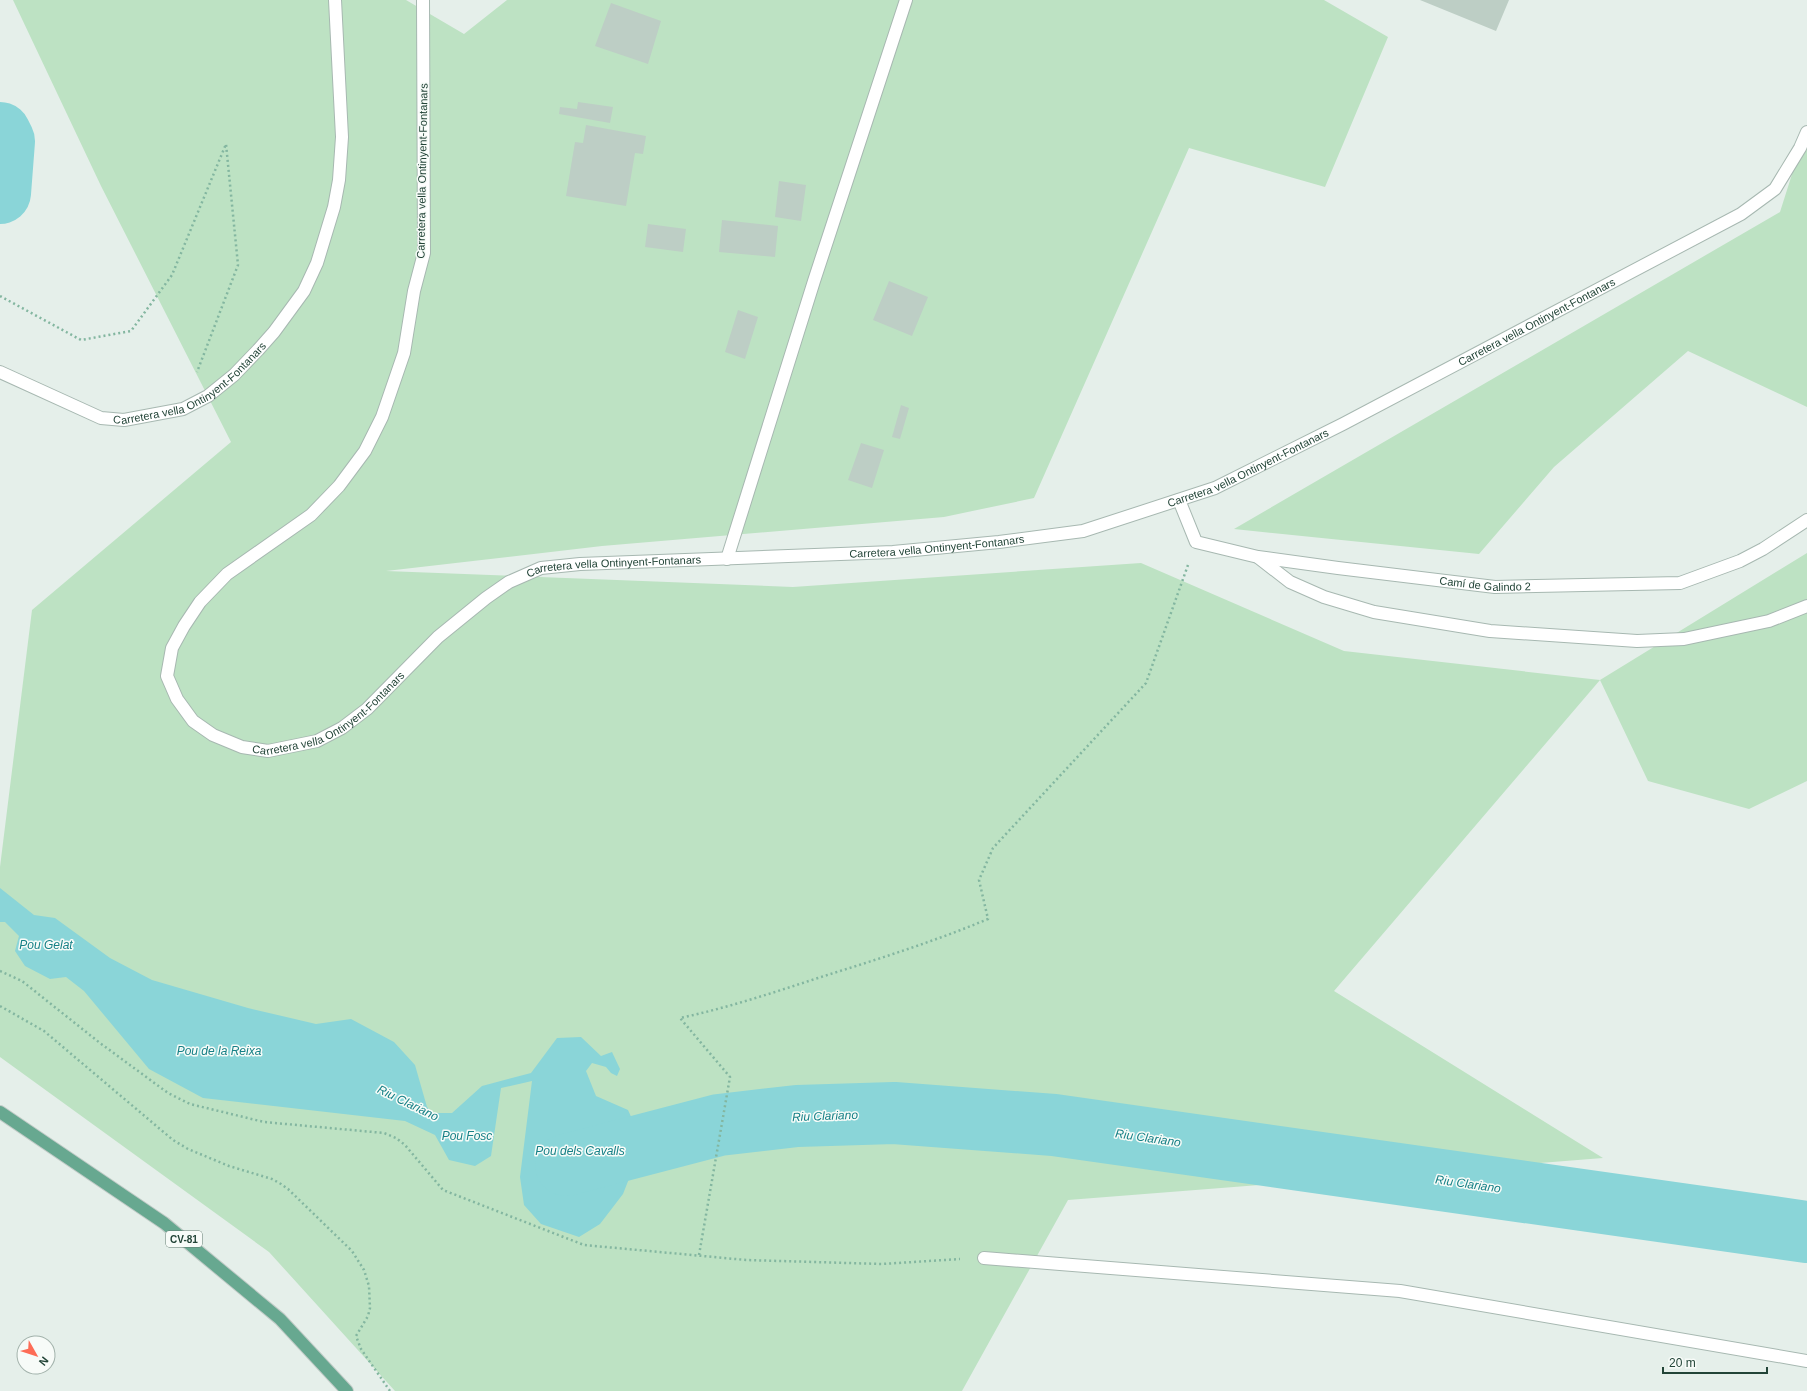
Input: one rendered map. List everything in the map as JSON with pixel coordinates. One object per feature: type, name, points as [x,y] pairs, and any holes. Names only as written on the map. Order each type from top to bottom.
[{"type":"main road","name":"CV-81","points":[[0,1112],[164,1223],[280,1319],[347,1391]]},
{"type":"street","name":"Carretera vella Ontinyent-Fontanars","points":[[0,372],[101,418],[124,420],[183,409],[208,396],[234,375],[258,350],[274,332],[304,291],[317,263],[334,207],[339,180],[342,137],[335,0]]},
{"type":"street","name":"Carretera vella Ontinyent-Fontanars","points":[[423,0],[424,254],[414,291],[404,353],[382,417],[365,451],[339,486],[311,515],[227,574],[200,602],[172,648],[167,676],[177,699],[193,721],[213,735],[242,747],[268,751],[317,741],[342,728],[367,709],[438,637],[486,598],[509,582],[541,568],[580,564],[894,552],[1006,541],[1083,531],[1215,488],[1343,424],[1740,214],[1775,189],[1800,148],[1807,132]]},
{"type":"street","points":[[727,559],[814,281],[906,0]]},
{"type":"street","points":[[1179,500],[1196,542]]},
{"type":"street","name":"Camí de Galindo 2","points":[[1196,542],[1258,557],[1495,587],[1680,583],[1752,555],[1807,520]]},
{"type":"street","points":[[1258,557],[1290,582],[1324,597],[1374,612],[1490,631],[1637,641],[1684,639],[1769,621],[1807,606]]},
{"type":"street","points":[[984,1258],[1400,1291],[1807,1361]]},
{"type":"path","points":[[0,296],[81,340],[131,331],[172,275],[226,144],[238,265],[183,409]]},
{"type":"path","points":[[699,1255],[730,1077],[680,1018],[716,1011],[808,982],[944,937],[988,919],[979,880],[993,848],[1146,682],[1196,542]]},
{"type":"path","points":[[0,971],[22,981],[118,1057],[168,1093],[190,1104],[264,1122],[384,1133],[396,1138],[405,1145],[443,1190],[523,1223],[584,1245],[746,1260],[882,1264],[984,1258]]},
{"type":"path","points":[[0,1006],[44,1031],[168,1136],[188,1149],[229,1166],[272,1179],[288,1188],[352,1251],[365,1275],[369,1286],[370,1308],[368,1316],[356,1336],[361,1349],[390,1391]]},
{"type":"green space","points":[[13,0],[406,0],[464,34],[507,0],[1324,0],[1388,37],[1325,187],[1189,148],[1034,498],[944,517],[602,546],[386,571],[793,587],[1141,563],[1344,651],[1600,680],[1334,991],[1603,1158],[1068,1200],[962,1391],[395,1391],[269,1252],[0,1057],[0,867],[32,610],[231,442],[101,186]]},
{"type":"green space","points":[[1807,127],[1807,407],[1688,351],[1554,467],[1479,554],[1234,529],[1780,212]]},
{"type":"green space","points":[[1807,553],[1807,781],[1749,809],[1648,781],[1600,680]]},
{"type":"water","points":[[0,888],[34,915],[55,918],[110,958],[152,980],[248,1008],[316,1024],[351,1019],[394,1042],[415,1065],[427,1107],[433,1113],[452,1113],[482,1086],[531,1073],[557,1038],[581,1037],[601,1056],[612,1052],[620,1069],[617,1076],[611,1073],[606,1067],[592,1063],[586,1071],[596,1096],[628,1110],[638,1132],[651,1142],[634,1166],[623,1194],[600,1224],[579,1237],[541,1224],[524,1205],[520,1177],[532,1081],[501,1088],[491,1156],[475,1166],[449,1160],[435,1135],[405,1121],[203,1098],[149,1069],[84,991],[66,977],[50,979],[25,966],[15,951],[19,936],[5,922],[0,922]]},
{"type":"building","points":[[1420,0],[1509,0],[1496,31]]},
{"type":"building","points":[[611,3],[661,21],[648,64],[595,46]]},
{"type":"building","points":[[578,102],[613,107],[610,123],[559,114],[560,107],[577,109]]},
{"type":"building","points":[[586,125],[646,136],[643,154],[635,153],[626,206],[566,196],[575,142],[583,143]]},
{"type":"building","points":[[779,181],[806,185],[801,221],[775,217]]},
{"type":"building","points":[[722,220],[778,226],[775,257],[719,252]]},
{"type":"building","points":[[648,224],[686,229],[683,252],[645,247]]},
{"type":"building","points":[[889,281],[928,297],[912,336],[873,320]]},
{"type":"building","points":[[738,310],[758,317],[745,359],[725,352]]},
{"type":"building","points":[[901,405],[909,408],[900,439],[892,437]]},
{"type":"building","points":[[861,443],[884,450],[872,488],[848,480]]},
{"type":"waterway","name":"Riu Clariano","points":[[0,133],[4,141],[0,193]]},
{"type":"waterway","name":"Riu Clariano","points":[[566,1165],[719,1125],[797,1116],[894,1113],[1054,1125],[1807,1232]]},
{"type":"water label","name":"Pou Gelat","points":[[46,945]]},
{"type":"water label","name":"Pou de la Reixa","points":[[219,1051]]},
{"type":"water label","name":"Pou Fosc","points":[[467,1136]]},
{"type":"water label","name":"Pou dels Cavalls","points":[[580,1151]]}]
